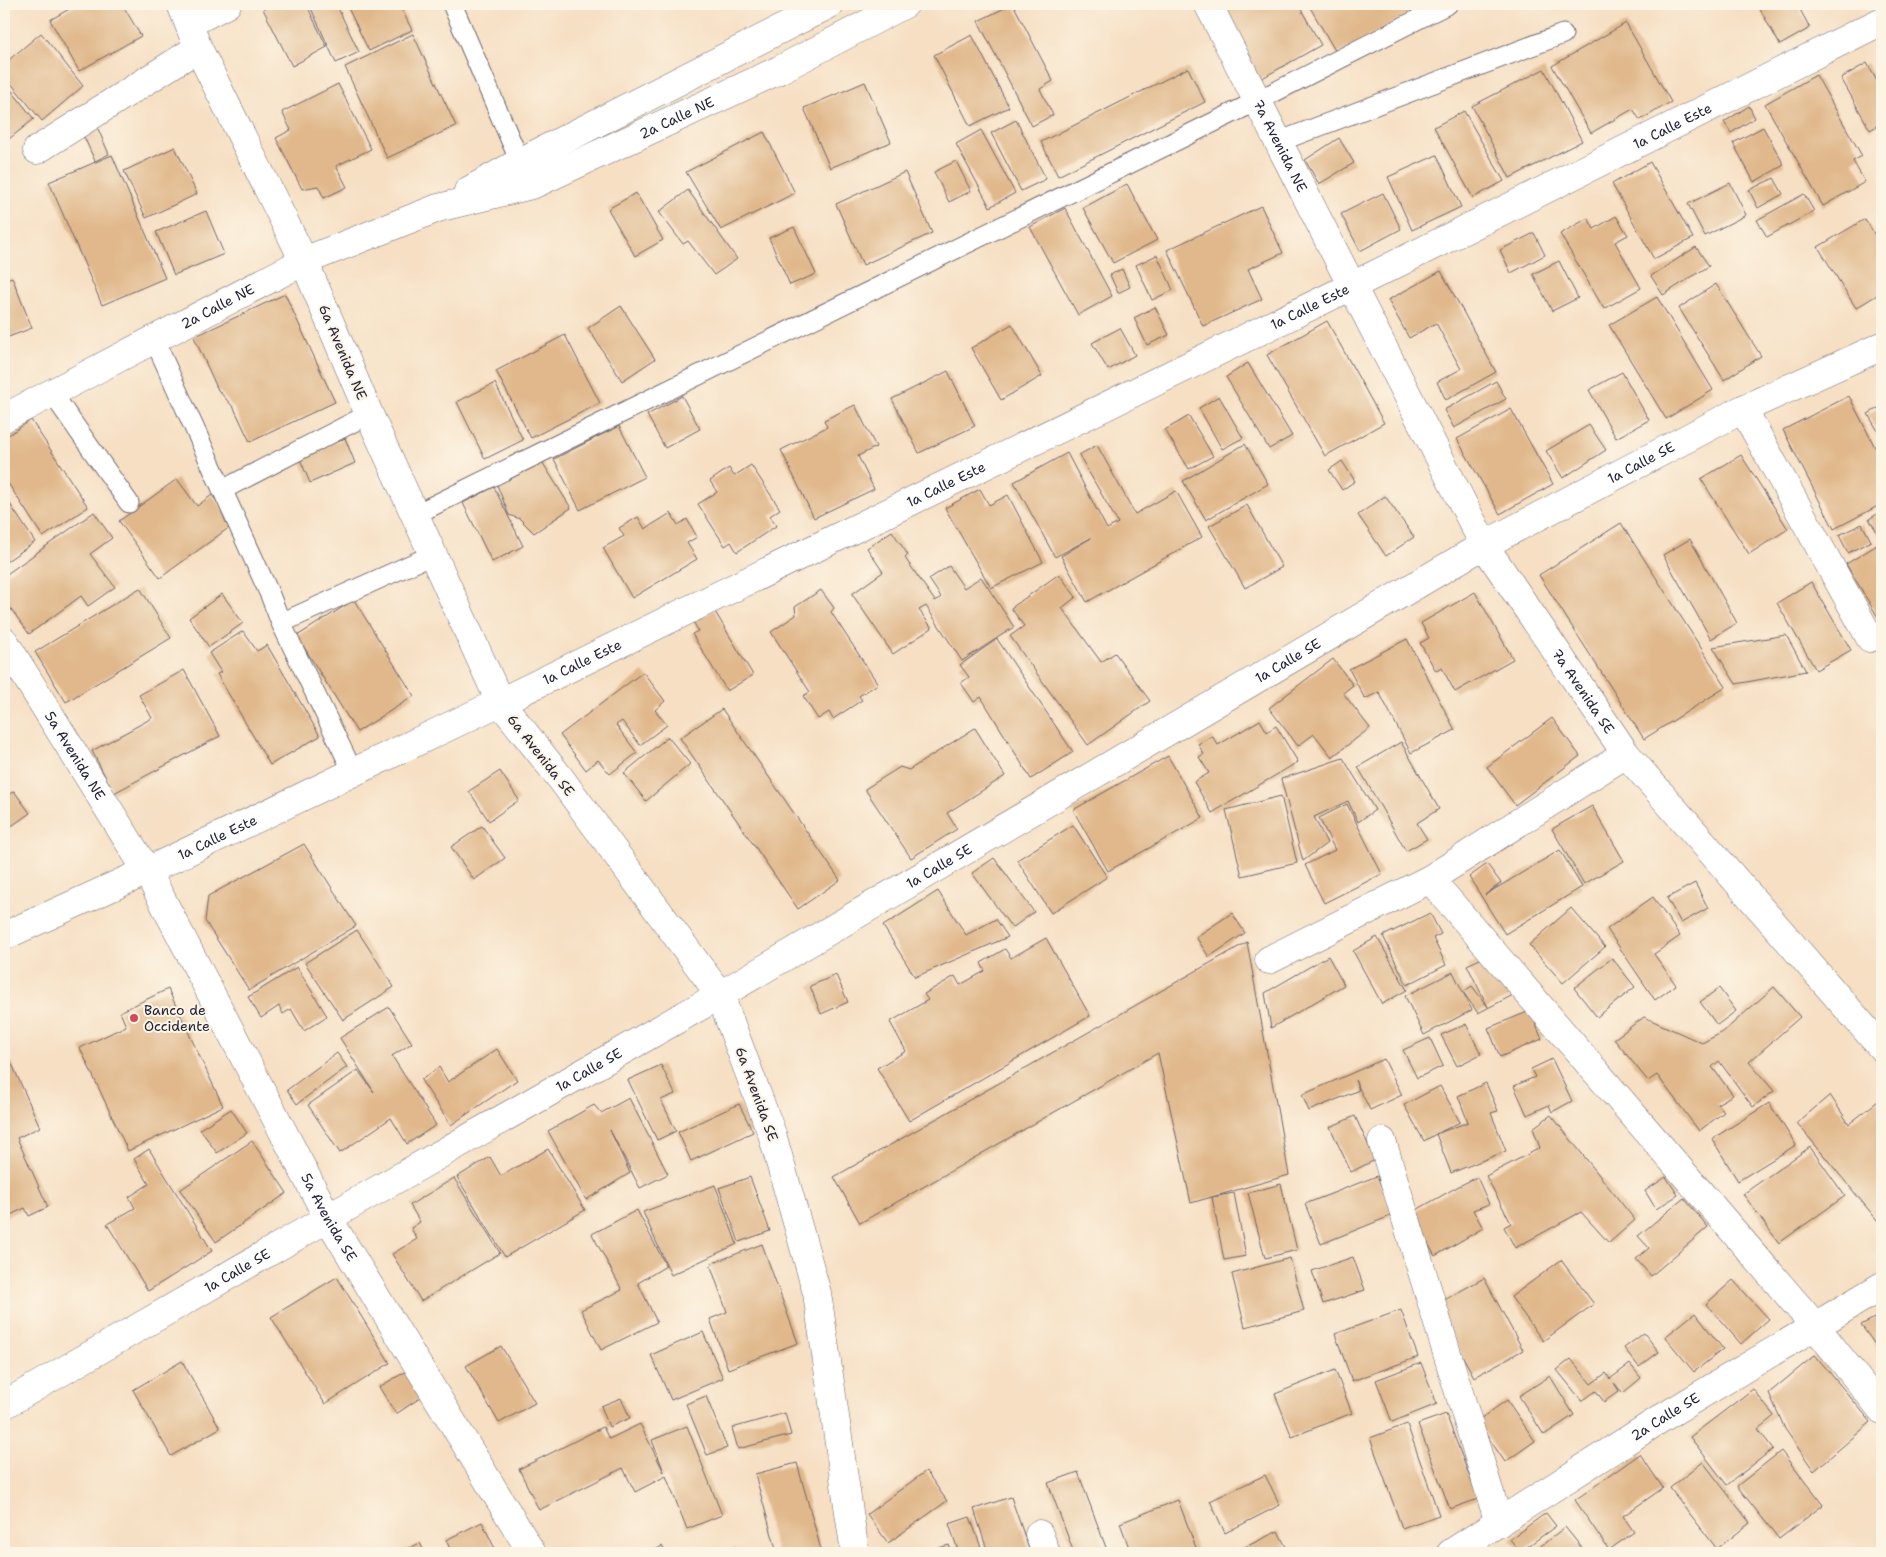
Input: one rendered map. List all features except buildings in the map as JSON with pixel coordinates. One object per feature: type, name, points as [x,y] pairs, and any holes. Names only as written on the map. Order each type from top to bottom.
[{"type":"street","points":[[185,13],[227,4]]},
{"type":"street","name":"2a Calle NE","points":[[4,418],[304,261],[438,208],[520,162],[830,4]]},
{"type":"street","name":"2a Calle NE","points":[[438,208],[532,185],[779,70],[904,4]]},
{"type":"street","name":"7a Avenida NE","points":[[1208,4],[1352,286]]},
{"type":"street","name":"6a Avenida NE","points":[[185,13],[198,48],[304,261],[369,414],[500,702]]},
{"type":"street","name":"1a Calle Este","points":[[4,936],[147,871],[500,702],[1352,286],[1882,21]]},
{"type":"street","points":[[37,150],[198,48]]},
{"type":"street","name":"7a Avenida SE","points":[[1352,286],[1484,545],[1626,754],[1882,1048]]},
{"type":"street","name":"1a Calle SE","points":[[4,1405],[720,995],[1484,545],[1743,410],[1882,346]]},
{"type":"street","points":[[1743,410],[1870,638]]},
{"type":"street","name":"5a Avenida NE","points":[[4,641],[147,871]]},
{"type":"street","name":"6a Avenida SE","points":[[500,702],[561,779],[720,995],[772,1134],[817,1293],[855,1553]]},
{"type":"street","points":[[1269,960],[1430,879],[1626,754]]},
{"type":"street","name":"5a Avenida SE","points":[[147,871],[328,1218],[532,1553]]},
{"type":"street","points":[[1430,879],[1815,1326],[1882,1410]]},
{"type":"street","points":[[1382,1141],[1499,1523]]},
{"type":"street","name":"2a Calle SE","points":[[1451,1553],[1662,1418],[1882,1286]]},
{"type":"lane","points":[[452,4],[520,162]]},
{"type":"lane","points":[[414,515],[1257,101],[1448,4]]},
{"type":"lane","points":[[1278,142],[1563,34]]},
{"type":"lane","points":[[154,339],[270,595],[281,624],[353,772]]},
{"type":"lane","points":[[52,393],[129,504]]},
{"type":"lane","points":[[222,490],[369,414]]},
{"type":"lane","points":[[281,624],[432,555]]},
{"type":"place","name":"Banco de Occidente","points":[[134,1018]]}]
